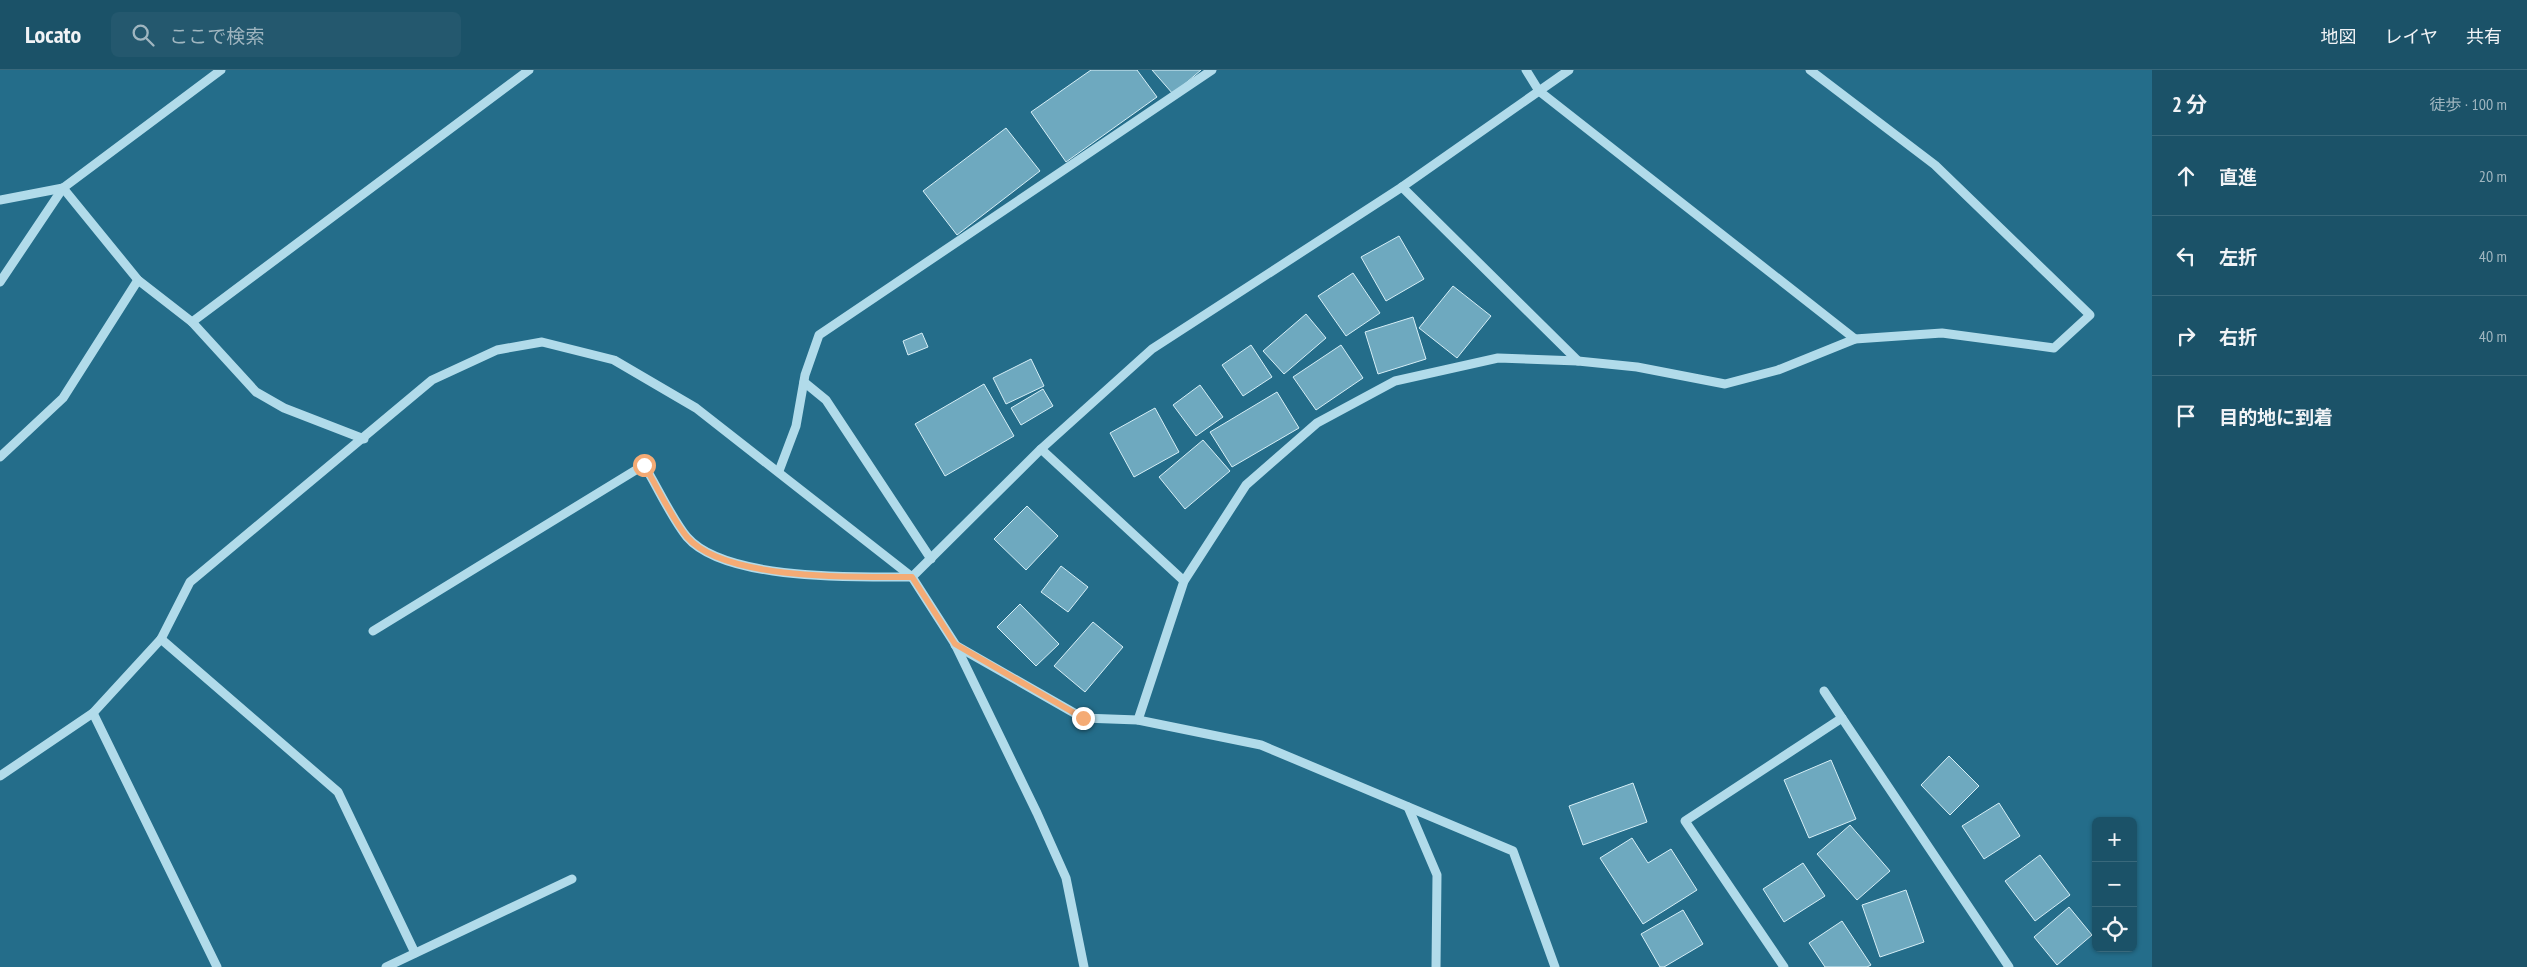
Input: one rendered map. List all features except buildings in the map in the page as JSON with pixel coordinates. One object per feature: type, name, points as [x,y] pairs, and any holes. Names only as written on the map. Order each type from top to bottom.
[{"type":"street","points":[[0,282],[63,188],[221,70]]},
{"type":"street","points":[[192,322],[529,70]]},
{"type":"street","points":[[779,471],[796,426],[804,382],[819,335],[1212,70]]},
{"type":"street","points":[[1526,70],[1539,91],[1855,339]]},
{"type":"street","points":[[373,631],[644,465],[688,538],[714,557],[766,570],[848,577],[912,577],[1041,449],[1152,348],[1402,187],[1570,70]]},
{"type":"street","points":[[1138,720],[1184,581],[1246,485],[1317,423],[1395,381],[1498,358],[1578,361],[1637,367],[1725,384],[1778,370],[1855,339],[1942,333],[2054,348],[2090,315],[1935,165],[1810,70]]},
{"type":"street","points":[[1402,187],[1578,361]]},
{"type":"street","points":[[0,200],[63,188]]},
{"type":"street","points":[[63,188],[138,280],[192,322],[256,392],[284,408],[364,438]]},
{"type":"street","points":[[0,457],[63,398],[138,280]]},
{"type":"street","points":[[0,776],[93,713],[161,639],[190,582],[432,380],[497,350],[542,342],[614,360],[696,408],[779,471],[912,577],[955,644],[1038,813],[1066,878],[1084,967]]},
{"type":"street","points":[[804,382],[826,400],[931,559]]},
{"type":"street","points":[[1041,449],[1184,581]]},
{"type":"street","points":[[161,639],[338,792],[415,953]]},
{"type":"street","points":[[955,644],[1083,718],[1138,720],[1261,745],[1513,851],[1555,967]]},
{"type":"street","points":[[1824,690],[2009,967]]},
{"type":"street","points":[[93,713],[217,967]]},
{"type":"street","points":[[1784,967],[1685,821],[1842,718]]},
{"type":"street","points":[[1408,807],[1437,876],[1436,967]]},
{"type":"street","points":[[386,967],[572,880]]},
{"type":"route","points":[[644,465],[688,538],[714,557],[766,570],[848,577],[912,577],[955,644],[1083,718]]}]
